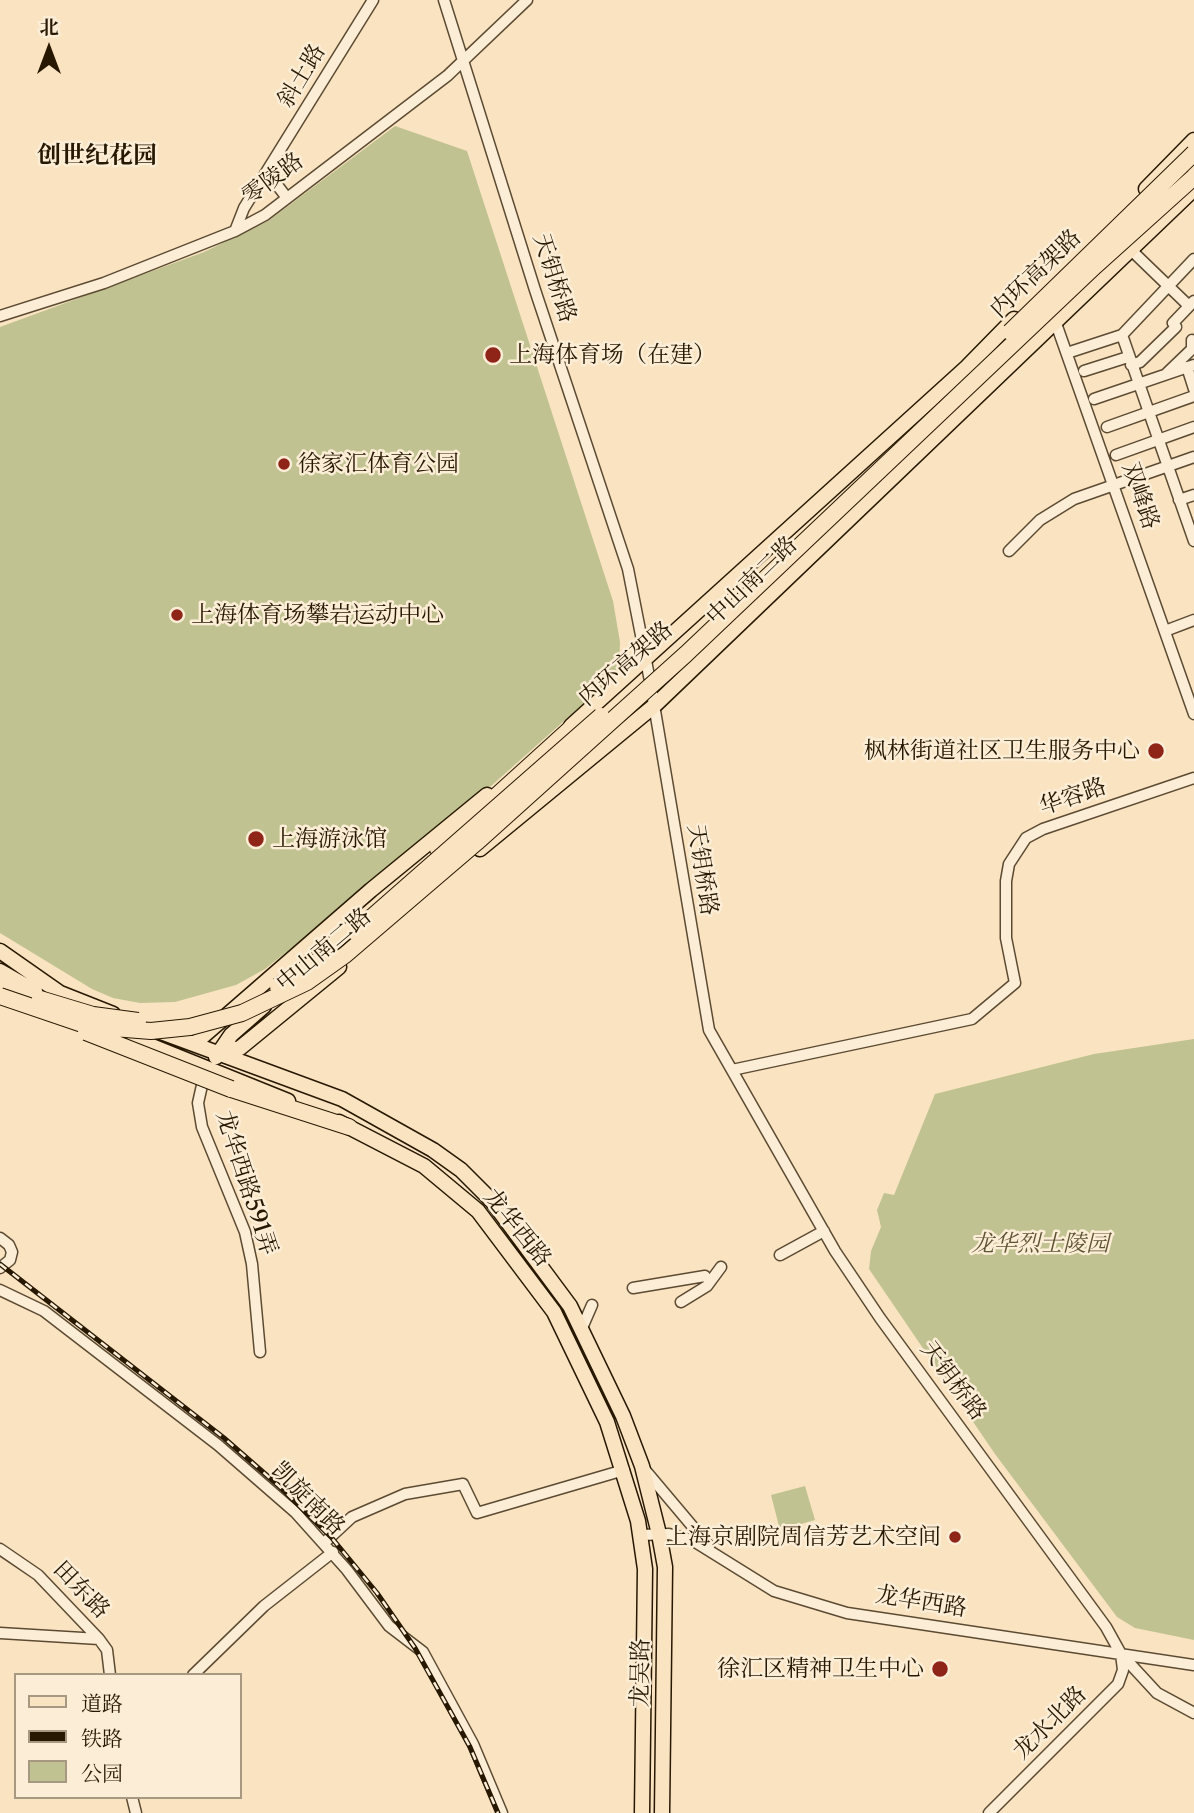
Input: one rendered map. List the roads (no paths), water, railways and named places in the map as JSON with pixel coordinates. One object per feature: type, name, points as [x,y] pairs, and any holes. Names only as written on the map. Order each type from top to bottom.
[{"type":"highway","name":"内环高架路","points":[[0,984],[67,1008],[119,1020],[190,1017],[240,1003],[285,983],[337,947],[683,645],[1194,153]]},
{"type":"highway","name":"内环高架路","points":[[0,996],[36,1010],[112,1030],[171,1030],[261,1006],[325,970],[477,842],[686,654],[1095,266],[1194,177]]},
{"type":"highway","points":[[384,906],[393,890],[578,722]]},
{"type":"highway","points":[[36,1010],[231,1089],[349,1126]]},
{"type":"main road","name":"中山南二路","points":[[194,1044],[552,737],[578,722],[646,657],[967,368],[1194,140]]},
{"type":"main road","name":"中山南二路","points":[[219,1054],[240,1048],[268,1027],[654,706],[1055,319],[1194,189]]},
{"type":"main road","name":"中山南二路","points":[[206,1069],[241,1026],[563,746],[578,722]]},
{"type":"main road","points":[[0,951],[60,993],[219,1054]]},
{"type":"main road","points":[[0,971],[93,1023],[206,1069]]},
{"type":"main road","name":"龙华西路","points":[[219,1054],[342,1099],[398,1129],[461,1170],[492,1201],[530,1250],[582,1328],[602,1366],[642,1466],[659,1534]]},
{"type":"main road","name":"龙华西路","points":[[206,1069],[349,1126],[424,1166],[450,1185],[478,1212],[554,1312],[607,1422],[624,1470],[641,1535]]},
{"type":"main road","name":"龙吴路","points":[[659,1534],[664,1567],[662,1813]]},
{"type":"main road","name":"龙吴路","points":[[641,1535],[645,1569],[642,1813]]},
{"type":"street","name":"斜土路","points":[[235,231],[244,208],[373,0]]},
{"type":"street","name":"天钥桥路","points":[[444,0],[535,290],[619,538],[646,657],[702,1006],[709,1030],[824,1231],[880,1318],[1053,1554],[1121,1654],[1157,1693],[1194,1713]]},
{"type":"street","name":"零陵路","points":[[0,316],[104,283],[235,231],[286,198],[464,60],[527,0]]},
{"type":"street","points":[[268,173],[286,198]]},
{"type":"street","points":[[1130,248],[1192,304],[1173,323],[1193,345],[1165,375]]},
{"type":"street","points":[[1068,354],[1122,335],[1194,259]]},
{"type":"street","name":"双峰路","points":[[1038,296],[1055,319],[1194,714]]},
{"type":"street","points":[[1084,371],[1129,361],[1140,362],[1176,327]]},
{"type":"street","points":[[1122,335],[1167,467],[1192,528],[1194,541]]},
{"type":"street","points":[[1094,398],[1190,366],[1194,389]]},
{"type":"street","points":[[1107,427],[1194,396]]},
{"type":"street","points":[[1116,455],[1194,427]]},
{"type":"street","points":[[1009,551],[1056,509],[1095,489],[1115,486],[1194,457]]},
{"type":"street","points":[[1179,500],[1194,495]]},
{"type":"street","points":[[1165,631],[1194,620]]},
{"type":"street","name":"华容路","points":[[732,1070],[972,1018],[1015,983],[1006,937],[1006,881],[1009,864],[1026,838],[1043,829],[1194,778]]},
{"type":"street","name":"龙华西路591弄","points":[[206,1069],[198,1103],[200,1115],[245,1232],[252,1264],[260,1352]]},
{"type":"street","points":[[780,1255],[824,1231]]},
{"type":"street","points":[[0,1238],[9,1245],[12,1252],[10,1260],[0,1268]]},
{"type":"street","points":[[681,1301],[707,1286],[721,1267]]},
{"type":"street","points":[[633,1288],[705,1276]]},
{"type":"street","name":"凯旋南路","points":[[0,1290],[44,1311],[218,1445],[273,1491],[333,1552],[389,1626],[423,1653],[473,1744],[502,1813]]},
{"type":"street","points":[[582,1328],[592,1305]]},
{"type":"street","points":[[642,1466],[718,1556]]},
{"type":"street","points":[[324,1543],[352,1517],[405,1494],[463,1484],[477,1513],[624,1470]]},
{"type":"street","name":"龙华西路","points":[[641,1535],[659,1534],[692,1540],[774,1591],[846,1614],[1194,1665]]},
{"type":"street","name":"田东路","points":[[0,1549],[38,1575],[99,1639],[107,1650],[110,1673]]},
{"type":"street","points":[[195,1673],[264,1606],[333,1552]]},
{"type":"street","points":[[0,1633],[99,1639]]},
{"type":"street","name":"龙水北路","points":[[989,1813],[1118,1684],[1123,1670],[1121,1654]]},
{"type":"railway","points":[[0,1264],[224,1438],[279,1486],[331,1537],[377,1593],[415,1648],[470,1747],[498,1813]]},
{"type":"place","name":"上海体育场（在建）","points":[[493,355]]},
{"type":"place","name":"徐家汇体育公园","points":[[284,464]]},
{"type":"place","name":"上海体育场攀岩运动中心","points":[[177,615]]},
{"type":"place","name":"枫林街道社区卫生服务中心","points":[[1156,751]]},
{"type":"place","name":"上海游泳馆","points":[[256,839]]},
{"type":"place","name":"上海京剧院周信芳艺术空间","points":[[955,1537]]},
{"type":"place","name":"徐汇区精神卫生中心","points":[[940,1669]]},
{"type":"district","name":"创世纪花园","points":[[97,156]]},
{"type":"park label","name":"龙华烈士陵园","points":[[1040,1244]]}]
